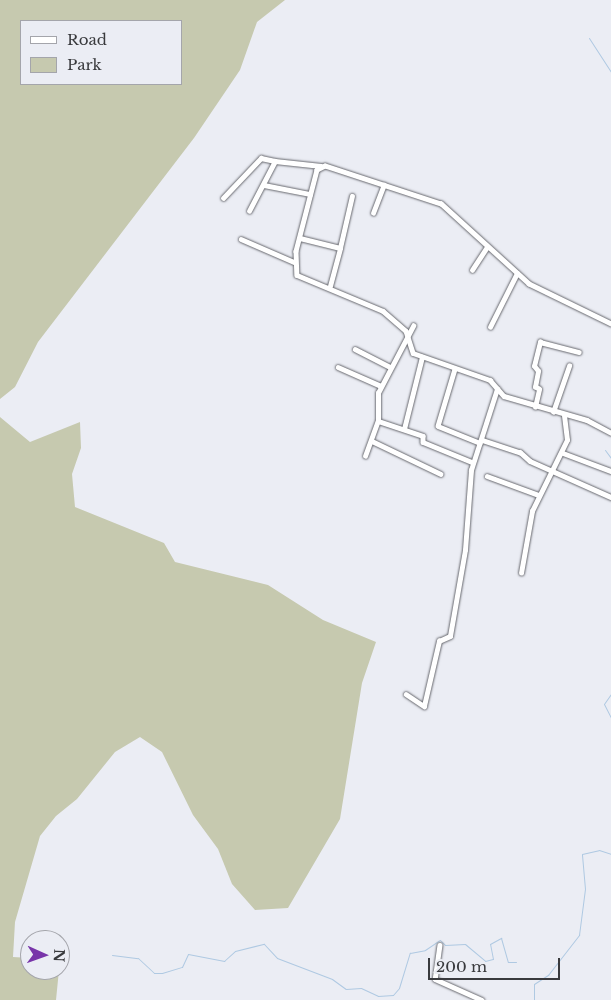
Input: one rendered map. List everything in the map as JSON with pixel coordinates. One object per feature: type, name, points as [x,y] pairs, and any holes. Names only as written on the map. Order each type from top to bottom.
[{"type":"street","points":[[223,198],[260,158],[325,166],[384,185],[441,204],[487,247],[541,291],[611,324]]},
{"type":"street","points":[[249,211],[275,161]]},
{"type":"street","points":[[325,166],[317,170],[310,194],[294,262],[297,275],[330,286],[383,311],[404,330],[410,351],[455,369],[490,380],[497,389],[535,407],[564,416],[587,420],[611,433]]},
{"type":"street","points":[[264,185],[310,194]]},
{"type":"street","points":[[373,213],[384,185]]},
{"type":"street","points":[[330,286],[352,196]]},
{"type":"street","points":[[300,238],[340,248]]},
{"type":"street","points":[[241,240],[294,262]]},
{"type":"street","points":[[472,270],[487,247]]},
{"type":"street","points":[[490,327],[517,273]]},
{"type":"street","points":[[365,456],[378,421],[381,386],[413,326]]},
{"type":"street","points":[[535,407],[539,389],[535,387],[538,371],[534,366],[540,342],[579,352]]},
{"type":"street","points":[[355,350],[390,367]]},
{"type":"street","points":[[404,429],[422,357]]},
{"type":"street","points":[[553,412],[569,366]]},
{"type":"street","points":[[338,367],[381,386]]},
{"type":"street","points":[[455,369],[436,423],[481,442],[553,468],[611,497]]},
{"type":"street","points":[[406,694],[424,706],[440,641],[450,636],[465,550],[472,462],[481,442],[497,389]]},
{"type":"street","points":[[521,573],[539,495],[562,453],[568,434],[564,416]]},
{"type":"street","points":[[378,421],[404,429],[472,462]]},
{"type":"street","points":[[372,441],[441,474]]},
{"type":"street","points":[[562,453],[611,471]]},
{"type":"street","points":[[487,476],[539,495]]},
{"type":"street","points":[[440,945],[435,979],[482,1000]]},
{"type":"green space","points":[[0,0],[285,0],[257,22],[240,70],[194,138],[38,342],[15,387],[0,399]]},
{"type":"green space","points":[[0,417],[30,442],[80,422],[81,448],[72,474],[75,507],[164,543],[175,562],[268,585],[323,620],[376,642],[362,683],[340,819],[288,908],[255,910],[232,884],[218,849],[193,815],[162,752],[140,737],[115,752],[77,799],[56,816],[40,836],[15,922],[13,957],[20,957],[20,980],[58,980],[56,1000],[0,1000]]},
{"type":"waterway","points":[[589,38],[611,72]]},
{"type":"waterway","points":[[605,450],[611,458]]},
{"type":"waterway","points":[[611,694],[604,704],[611,718]]},
{"type":"waterway","points":[[534,1000],[534,984],[548,975],[579,935],[585,889],[582,854],[599,850],[611,854]]},
{"type":"waterway","points":[[112,955],[138,958],[154,973],[162,973],[182,967],[188,954],[224,961],[235,951],[264,944],[277,958],[332,979],[346,989],[361,988],[378,996],[393,995],[399,988],[410,953],[425,950],[440,940],[445,945],[465,944],[485,961],[493,959],[490,944],[501,938],[508,962],[516,962]]}]
